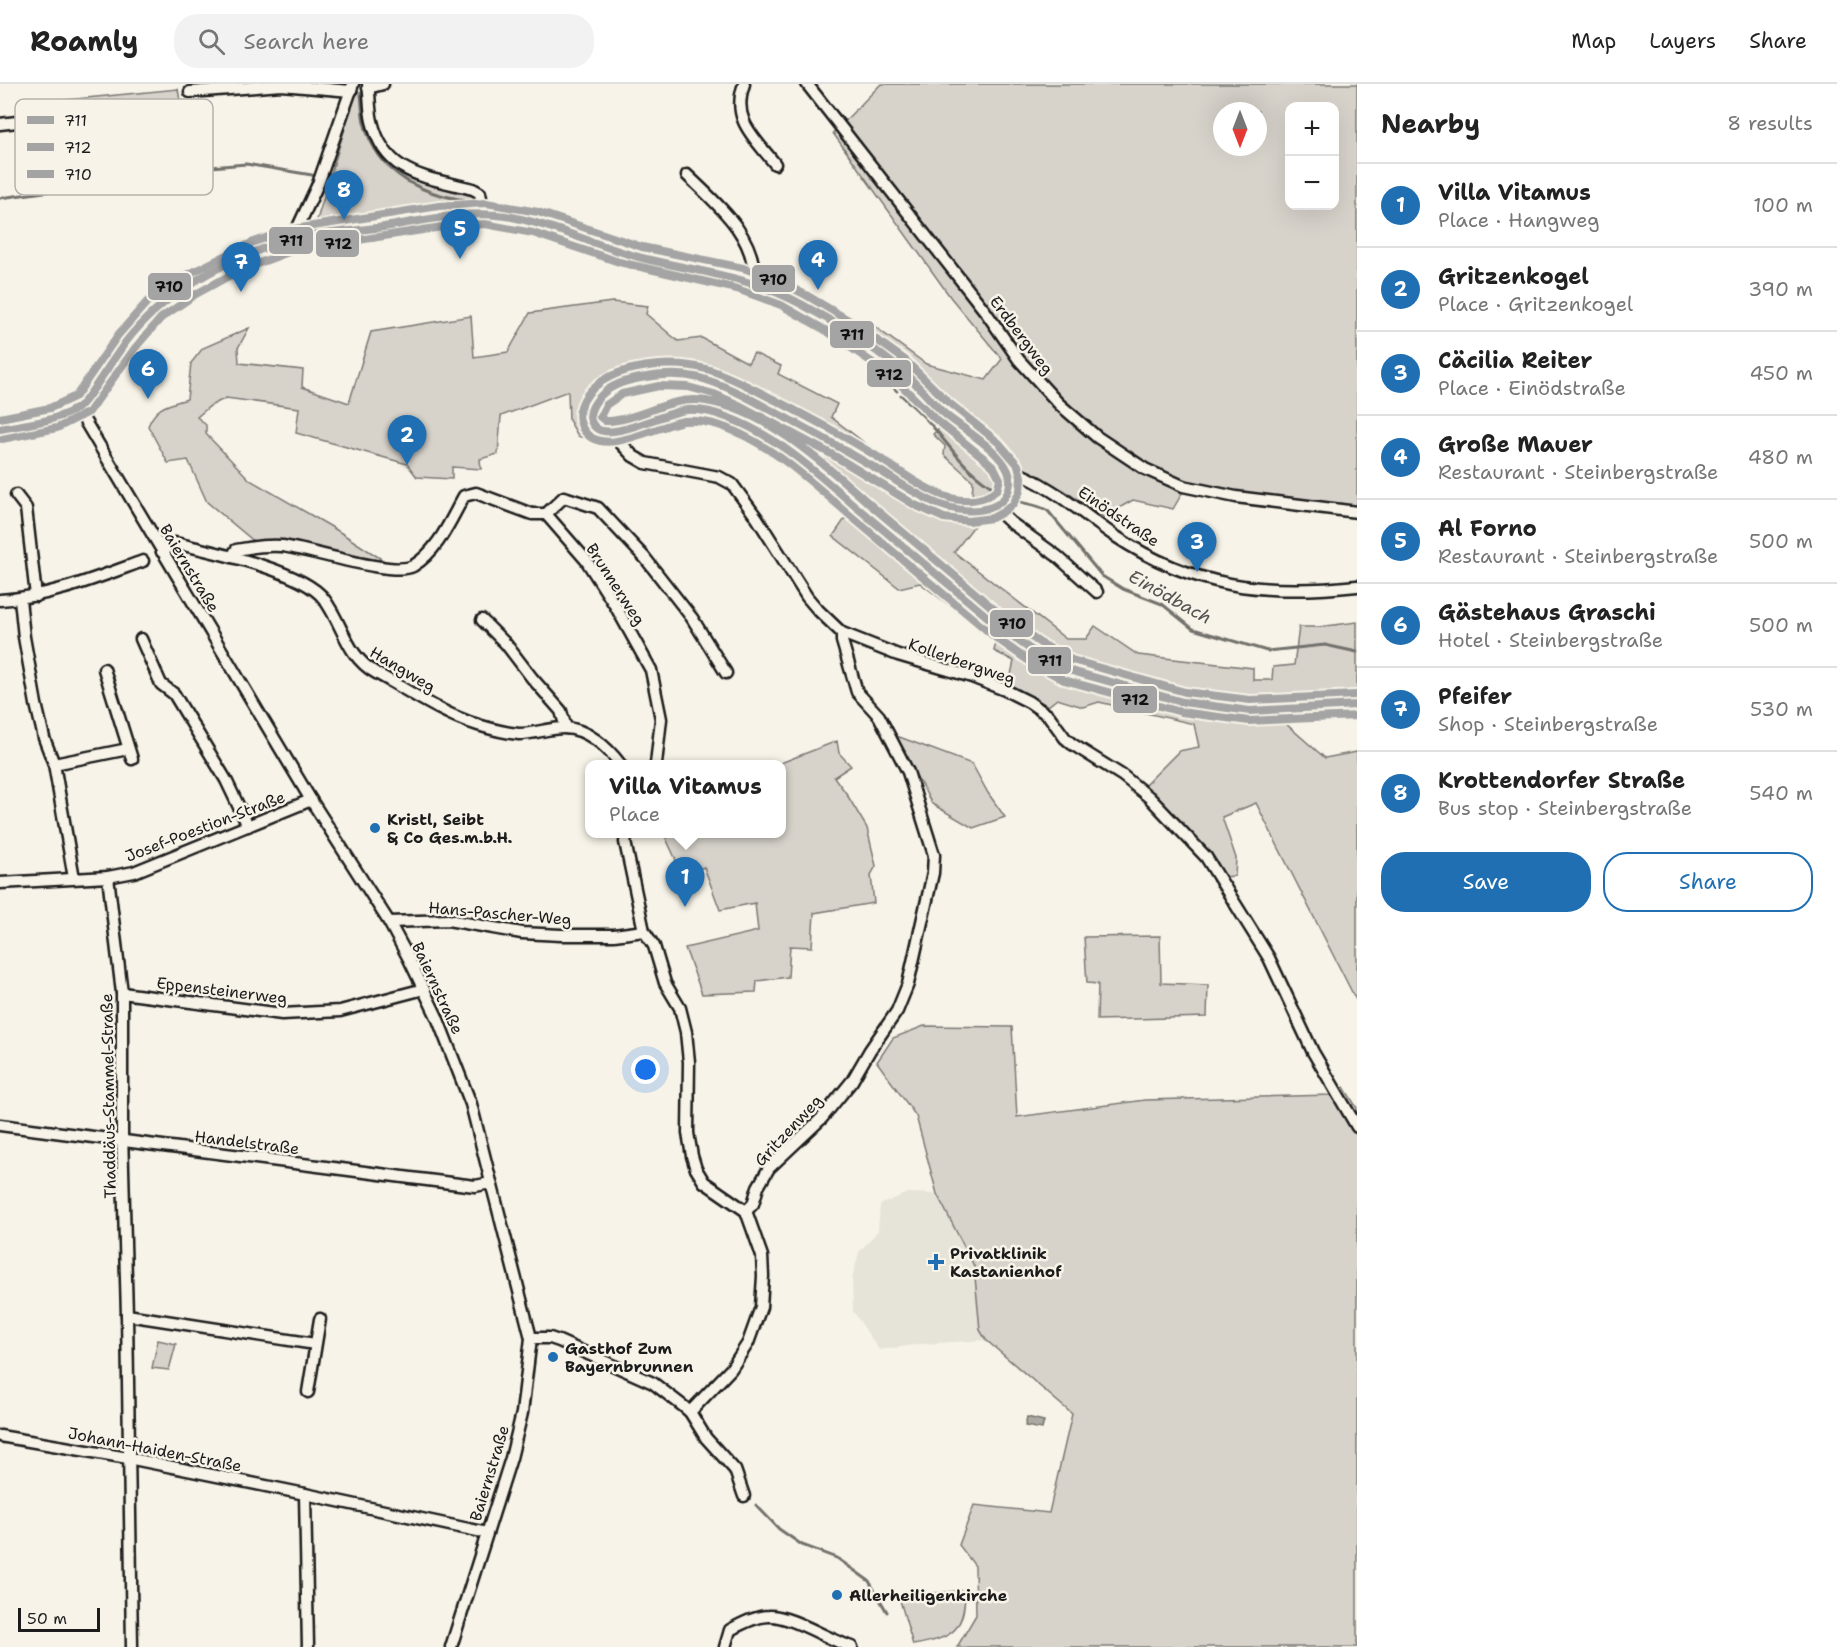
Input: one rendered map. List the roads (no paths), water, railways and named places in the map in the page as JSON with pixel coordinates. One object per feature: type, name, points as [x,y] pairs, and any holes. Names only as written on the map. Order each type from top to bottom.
[{"type":"main road","points":[[0,429],[68,413],[83,404],[142,322],[182,290],[243,258],[292,240],[483,202],[506,216],[544,225],[593,244],[638,257],[754,282],[798,301],[832,320],[900,369],[945,413],[1001,459],[1011,476],[1008,493],[997,503],[975,512],[944,507],[838,445],[736,392],[696,377],[663,375],[634,379],[606,390],[593,404],[591,419],[598,430],[606,434],[611,433],[666,414],[686,410],[704,411],[727,417],[750,428],[781,446],[809,467],[1002,630],[1034,652],[1068,670],[1158,696],[1224,709],[1273,710],[1357,705]]},
{"type":"street","points":[[383,84],[368,86],[369,106],[375,134],[395,163],[412,173],[473,189],[483,202]]},
{"type":"street","points":[[744,84],[739,105],[740,116],[775,164]]},
{"type":"street","name":"Erdbergweg","points":[[807,84],[985,310],[1019,360],[1059,404],[1097,437],[1146,469],[1183,486],[1236,497],[1357,512]]},
{"type":"street","points":[[190,92],[281,85],[352,88],[320,180],[292,240]]},
{"type":"street","points":[[0,124],[15,122]]},
{"type":"street","points":[[687,175],[727,214],[744,239],[753,262],[754,282]]},
{"type":"street","name":"Baiernstraße","points":[[77,408],[311,800],[410,959],[437,1017],[471,1104],[531,1338],[522,1413],[511,1458],[451,1647]]},
{"type":"street","name":"Kollerbergweg","points":[[611,433],[633,456],[645,463],[719,477],[732,484],[757,518],[807,597],[842,633],[898,655],[972,676],[1029,702],[1049,716],[1072,744],[1123,776],[1149,796],[1206,856],[1269,958],[1313,1052],[1357,1126]]},
{"type":"street","name":"Einödstraße","points":[[1011,476],[1065,497],[1115,536],[1157,560],[1192,574],[1236,586],[1272,591],[1357,586]]},
{"type":"street","points":[[232,557],[236,550],[280,546],[380,567],[401,569],[412,566],[436,545],[464,496],[476,493],[532,514],[546,514]]},
{"type":"street","points":[[16,495],[26,508],[36,596]]},
{"type":"street","name":"Brunnerweg","points":[[657,760],[661,719],[651,670],[616,607],[586,560],[546,514],[564,497],[598,508],[645,558],[692,618],[726,673]]},
{"type":"street","points":[[997,503],[1010,522],[1057,556],[1097,592]]},
{"type":"street","name":"Hangweg","points":[[162,552],[175,543],[232,557],[300,580],[315,588],[325,600],[355,656],[366,668],[453,715],[490,728],[518,734],[566,728],[596,740],[611,752],[617,760]]},
{"type":"street","points":[[0,600],[36,596],[143,561]]},
{"type":"street","points":[[20,599],[36,704],[44,738],[54,764],[74,878]]},
{"type":"street","points":[[482,620],[506,644],[561,711],[566,728]]},
{"type":"street","name":"Gritzenweg","points":[[746,1211],[753,1204],[758,1187],[769,1168],[822,1118],[852,1081],[897,1011],[908,984],[933,873],[934,855],[908,772],[879,716],[857,692],[842,633]]},
{"type":"street","points":[[141,639],[161,684],[174,694],[226,780],[248,826]]},
{"type":"street","points":[[54,764],[130,754],[104,669]]},
{"type":"street","name":"Josef-Poestion-Straße","points":[[0,883],[108,877],[134,872],[311,800]]},
{"type":"street","points":[[626,838],[644,931],[654,945],[665,983],[680,1008],[686,1032],[689,1062],[688,1133],[696,1169],[704,1182],[712,1189],[746,1211],[762,1256],[764,1276],[761,1307],[748,1343],[737,1360],[690,1412]]},
{"type":"street","name":"Thaddäus-Stammel-Straße","points":[[108,877],[122,993],[132,1647]]},
{"type":"street","name":"Hans-Pascher-Weg","points":[[388,921],[448,920],[522,933],[561,935],[614,935],[644,931]]},
{"type":"street","name":"Eppensteinerweg","points":[[122,993],[282,1014],[340,1011],[424,989]]},
{"type":"street","name":"Handelstraße","points":[[0,1125],[475,1186],[491,1183]]},
{"type":"street","points":[[127,1315],[315,1344]]},
{"type":"street","points":[[308,1392],[320,1318]]},
{"type":"street","points":[[531,1338],[549,1338],[559,1341],[653,1383],[690,1412],[706,1438],[735,1470],[744,1496]]},
{"type":"street","name":"Johann-Haiden-Straße","points":[[0,1436],[128,1458],[487,1533]]},
{"type":"street","points":[[305,1494],[308,1647]]},
{"type":"street","points":[[724,1647],[730,1630],[745,1622],[769,1616],[806,1626],[830,1639],[852,1647]]},
{"type":"waterway","name":"Einödbach","points":[[361,94],[364,122],[371,141],[380,157],[392,170],[423,189],[440,195],[478,201]]},
{"type":"waterway","name":"Einödbach","points":[[213,167],[246,164],[312,175],[342,189]]},
{"type":"waterway","name":"Einödbach","points":[[0,198],[22,195]]},
{"type":"waterway","name":"Einödbach","points":[[485,202],[502,204],[550,217]]},
{"type":"waterway","name":"Einödbach","points":[[597,253],[660,275]]},
{"type":"waterway","name":"Einödbach","points":[[694,281],[747,292],[828,330],[855,348],[897,391]]},
{"type":"waterway","name":"Einödbach","points":[[901,395],[928,421],[953,452],[979,478],[1002,493]]},
{"type":"waterway","name":"Einödbach","points":[[1010,498],[1048,511],[1102,576],[1123,589],[1162,604],[1193,629],[1267,651],[1325,645],[1357,652]]},
{"type":"waterway","points":[[756,1505],[779,1529],[802,1545],[837,1558],[869,1581],[887,1612]]},
{"type":"place","name":"Krottendorfer Straße","points":[[344,220]]},
{"type":"place","name":"Al Forno","points":[[460,259]]},
{"type":"place","name":"Große Mauer","points":[[818,290]]},
{"type":"place","name":"Pfeifer","points":[[241,292]]},
{"type":"place","name":"Gästehaus Graschi","points":[[148,399]]},
{"type":"place","name":"Gritzenkogel","points":[[407,465]]},
{"type":"place","name":"Cäcilia Reiter","points":[[1197,572]]},
{"type":"place","name":"Kristl, Seibt & Co Ges.m.b.H.","points":[[375,828]]},
{"type":"place","name":"Villa Vitamus","points":[[685,907]]},
{"type":"place","name":"Privatklinik Kastanienhof","points":[[936,1262]]},
{"type":"place","name":"Gasthof Zum Bayernbrunnen","points":[[553,1357]]},
{"type":"place","name":"Allerheiligenkirche","points":[[837,1595]]}]
